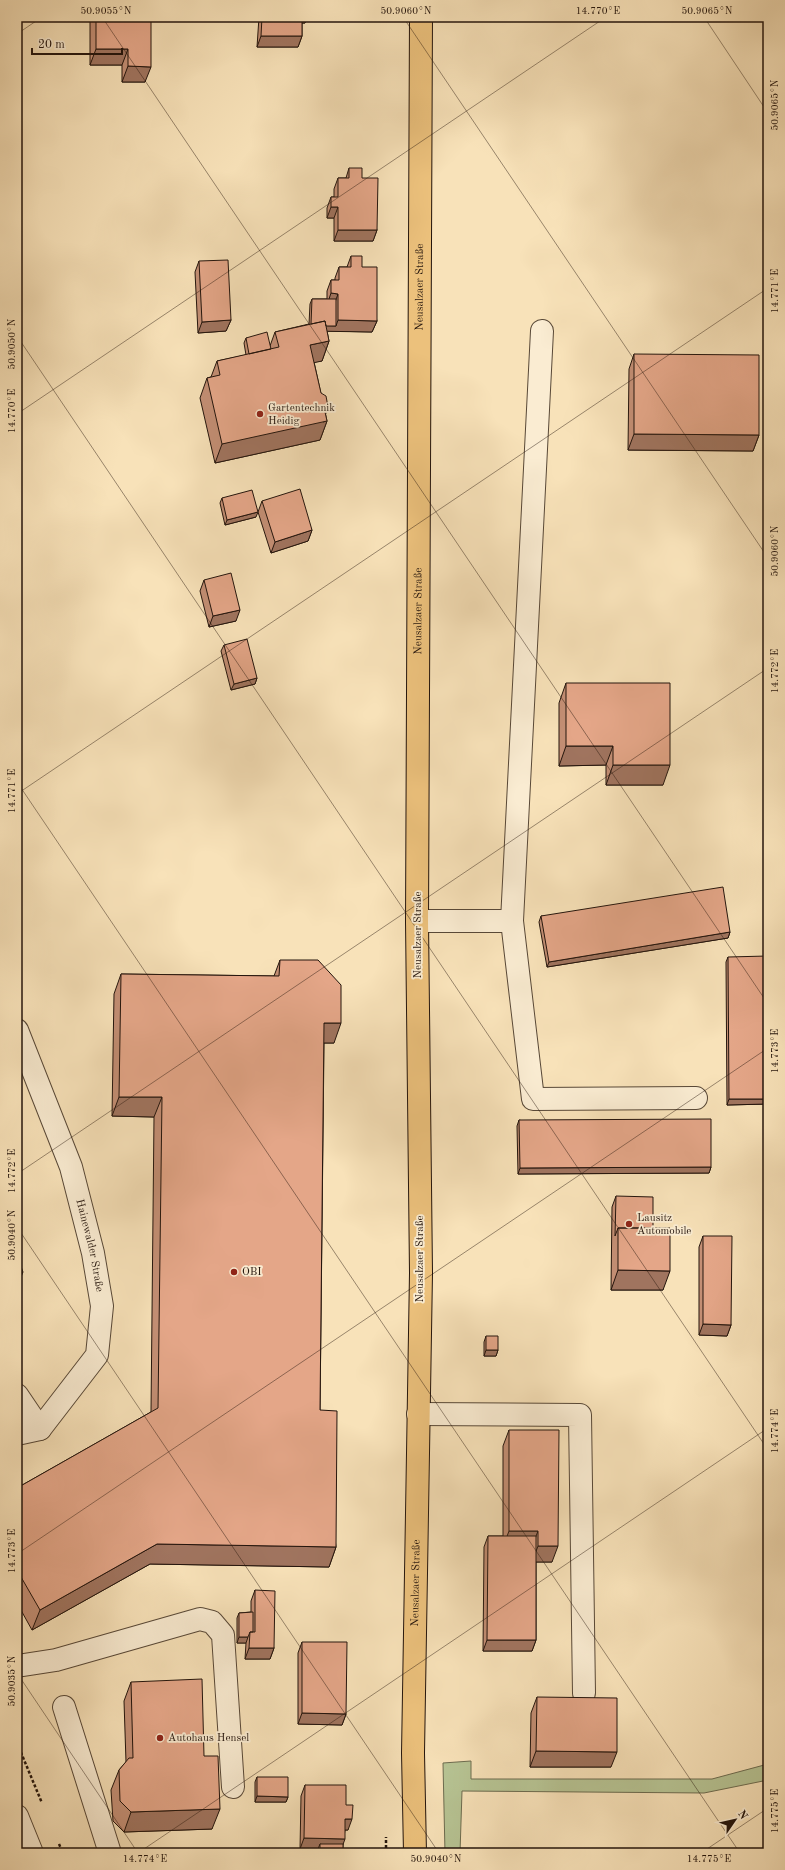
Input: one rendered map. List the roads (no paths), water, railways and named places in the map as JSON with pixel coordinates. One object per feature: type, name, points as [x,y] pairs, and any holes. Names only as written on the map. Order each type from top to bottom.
[{"type":"main road","name":"Neusalzaer Straße","points":[[415,1853],[413,1753],[421,1273],[417,921],[421,17]]},
{"type":"street","points":[[542,332],[512,920],[533,1099],[696,1098]]},
{"type":"street","points":[[417,921],[512,920]]},
{"type":"street","name":"Hainewalder Straße","points":[[17,1030],[71,1167],[93,1253],[102,1306],[96,1355],[40,1429]]},
{"type":"street","points":[[17,1395],[40,1429],[17,1434]]},
{"type":"street","points":[[418,1414],[580,1416],[584,1692]]},
{"type":"street","points":[[17,1666],[56,1660],[200,1619],[212,1622],[223,1635],[233,1787]]},
{"type":"street","points":[[64,1707],[110,1853]]},
{"type":"street","points":[[17,1816],[32,1853]]},
{"type":"place","name":"Gartentechnik Heidig","points":[[260,414]]},
{"type":"place","name":"Lausitz Automobile","points":[[629,1224]]},
{"type":"place","name":"OBI","points":[[234,1272]]},
{"type":"place","name":"Autohaus Hensel","points":[[160,1738]]}]
